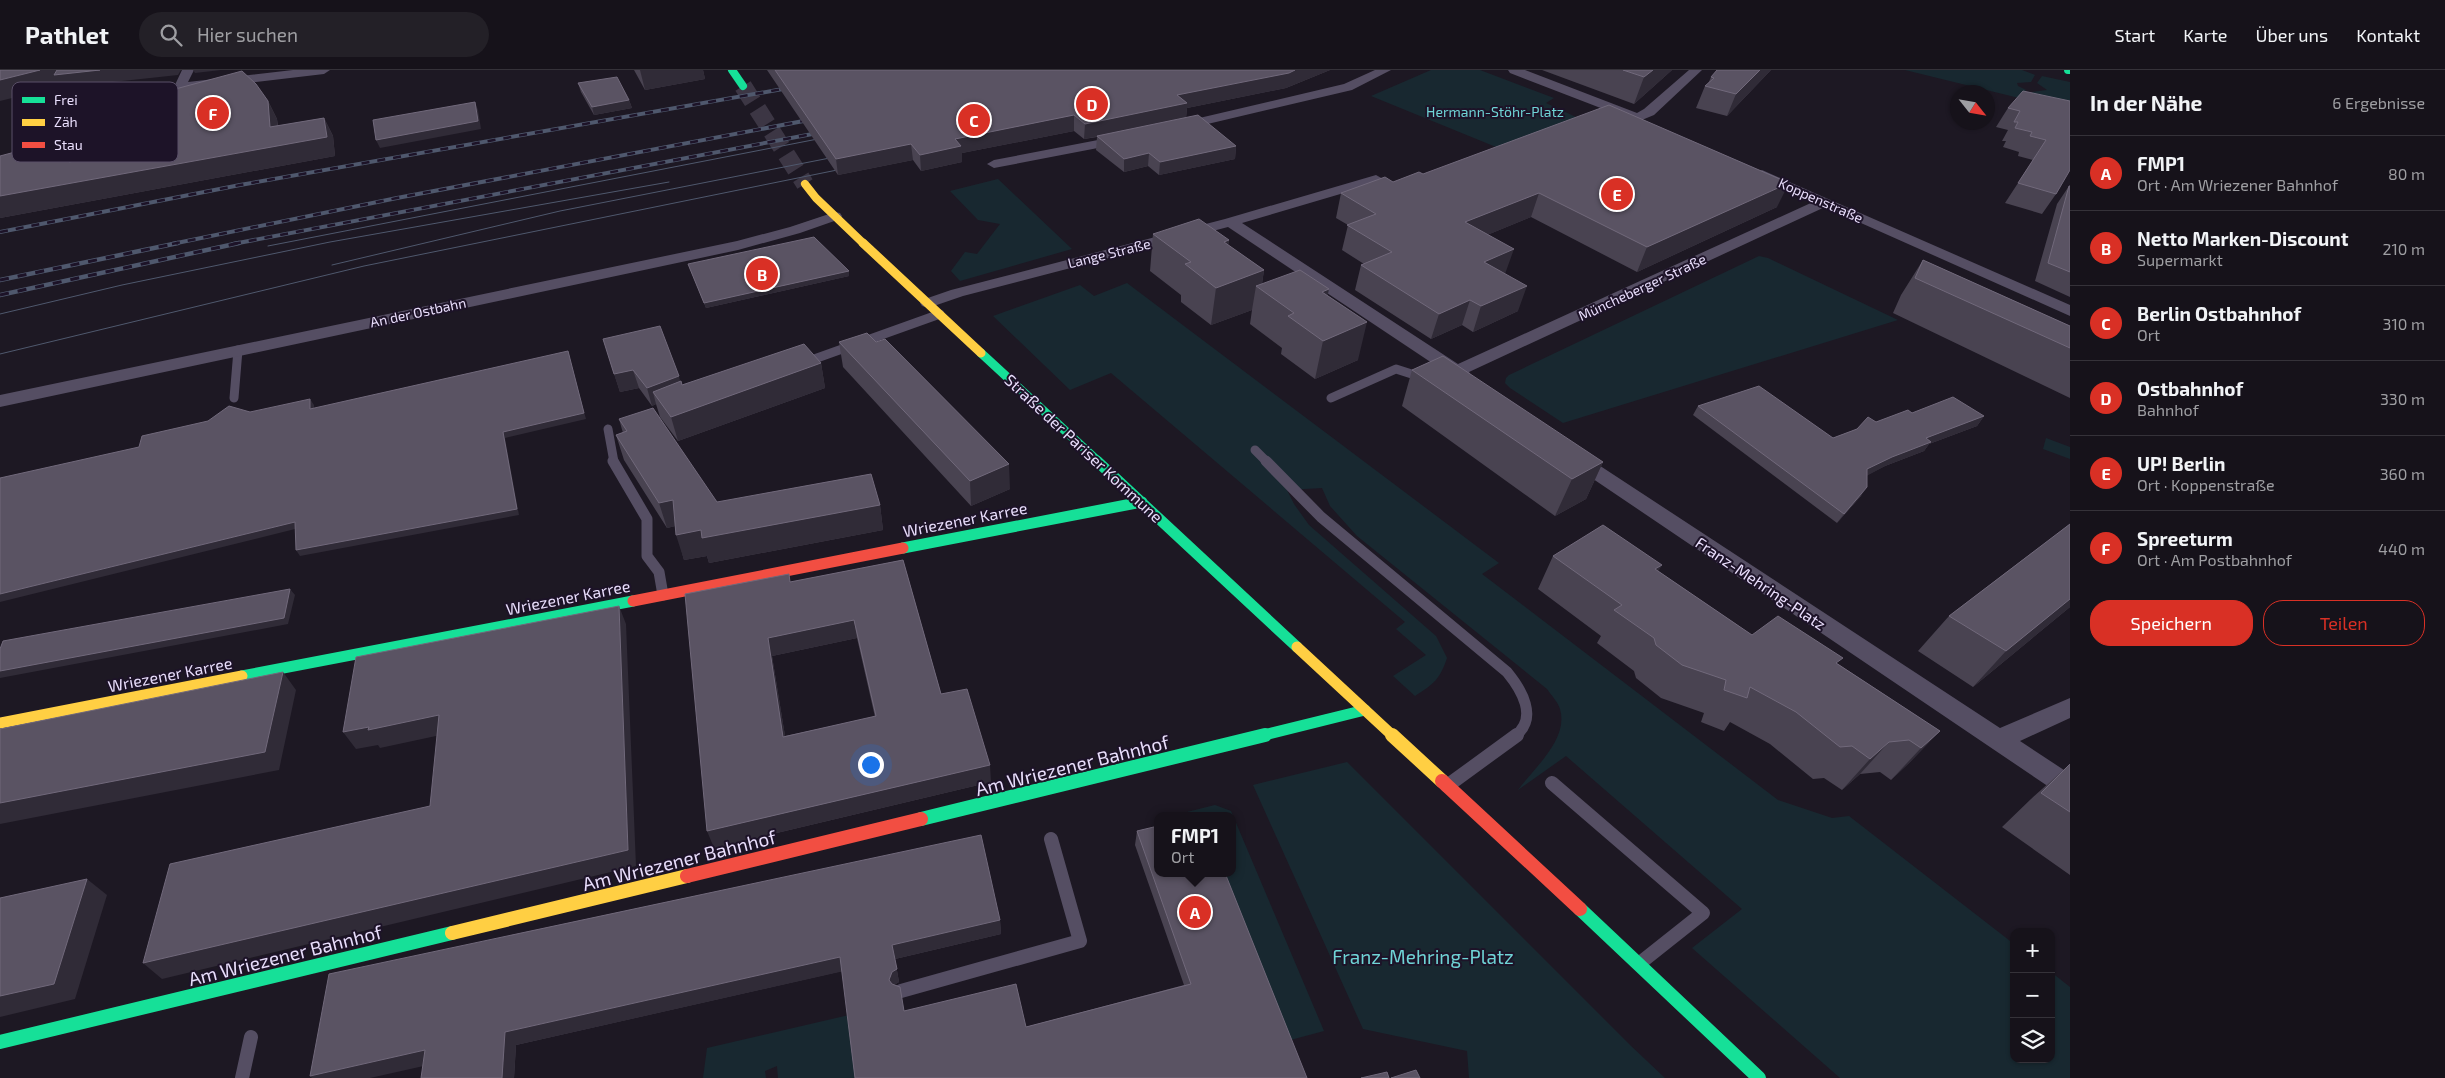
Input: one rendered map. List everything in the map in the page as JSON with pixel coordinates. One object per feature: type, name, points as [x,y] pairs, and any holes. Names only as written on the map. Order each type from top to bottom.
[{"type":"street","points":[[188,70],[180,87],[324,70]]},
{"type":"street","points":[[732,70],[743,86]]},
{"type":"street","points":[[1162,130],[1348,87],[1386,70]]},
{"type":"street","points":[[1514,70],[1644,121],[1649,112],[1696,70]]},
{"type":"street","points":[[994,164],[1134,136]]},
{"type":"street","name":"Koppenstraße","points":[[1749,168],[2070,311]]},
{"type":"street","name":"Lange Straße","points":[[928,303],[957,293],[1230,222],[1376,179]]},
{"type":"street","name":"Straße der Pariser Kommune","points":[[805,184],[835,216],[1365,710]]},
{"type":"street","name":"Müncheberger Straße","points":[[1452,368],[1825,202]]},
{"type":"street","name":"An der Ostbahn","points":[[0,400],[738,245],[795,230],[835,216]]},
{"type":"street","points":[[1230,222],[1452,368],[1476,388]]},
{"type":"street","name":"Franz-Mehring-Platz","points":[[1561,448],[2070,787]]},
{"type":"street","name":"Wriezener Karree","points":[[0,723],[1142,502]]},
{"type":"street","points":[[1998,740],[2070,707]]},
{"type":"street","points":[[1365,710],[1759,1078]]},
{"type":"street","name":"Am Wriezener Bahnhof","points":[[0,1042],[1212,750],[1365,710]]},
{"type":"lane","points":[[792,365],[940,314]]},
{"type":"lane","points":[[234,398],[238,350]]},
{"type":"lane","points":[[1331,398],[1396,369],[1420,377],[1452,368]]},
{"type":"lane","points":[[608,429],[612,460],[647,519],[647,556],[659,572],[663,595]]},
{"type":"lane","points":[[1255,450],[1321,516],[1507,672],[1518,686],[1525,700],[1527,716],[1522,731],[1447,786]]},
{"type":"lane","points":[[1552,783],[1702,913],[1639,964]]},
{"type":"lane","points":[[901,991],[1080,941],[1051,839]]},
{"type":"lane","points":[[242,1078],[251,1037]]},
{"type":"green space","name":"Hermann-Stöhr-Platz","points":[[1431,70],[1480,70],[1554,98],[1546,103],[1578,118],[1496,147],[1371,96]]},
{"type":"green space","points":[[1905,70],[2022,70],[2035,75],[2031,82],[2017,83],[2018,86],[2026,90],[2019,98],[1995,92],[1995,85],[1966,85]]},
{"type":"green space","points":[[2042,76],[2070,82],[2070,112],[2028,100],[2032,92],[2047,90],[2037,83]]},
{"type":"green space","points":[[998,179],[1072,249],[960,281],[951,271],[965,252],[977,254],[1000,224],[978,220],[950,191]]},
{"type":"green space","points":[[1759,256],[1768,258],[1898,320],[1563,423],[1505,383],[1509,375]]},
{"type":"green space","points":[[1127,283],[1499,563],[1482,574],[1778,800],[1832,818],[1849,816],[2010,941],[2010,1063],[2055,1063],[2055,975],[2070,987],[2070,1078],[1840,1078],[1692,948],[1742,909],[1566,756],[1518,790],[1541,763],[1555,742],[1559,731],[1560,709],[1547,689],[1357,536],[1330,506],[1322,488],[1287,490],[1294,504],[1309,525],[1436,636],[1447,658],[1436,680],[1415,696],[1393,676],[1426,655],[1396,629],[1405,622],[1111,373],[1070,390],[993,316],[1080,285],[1094,296]]},
{"type":"green space","points":[[2046,438],[2070,447],[2070,459],[2043,449]]},
{"type":"green space","name":"Franz-Mehring-Platz","points":[[1347,762],[1665,1078],[1469,1078],[1467,1051],[1363,1029],[1253,785]]},
{"type":"green space","points":[[1215,805],[1231,812],[1187,812]]},
{"type":"green space","points":[[1236,823],[1324,1031],[1283,1042],[1218,877],[1236,877]]},
{"type":"green space","points":[[849,1015],[858,1078],[778,1078],[777,1066],[765,1071],[766,1078],[703,1078],[707,1048]]},
{"type":"building","points":[[0,70],[40,70],[0,80]]},
{"type":"building","points":[[57,70],[100,70],[54,75]]},
{"type":"building","points":[[775,70],[1295,70],[1289,73],[1177,95],[1187,103],[1085,124],[1074,115],[955,139],[961,146],[920,155],[911,144],[836,159]]},
{"type":"building","points":[[1623,70],[1653,70],[1644,77]]},
{"type":"building","points":[[1717,70],[1760,70],[1736,94],[1705,86],[1714,78],[1711,77]]},
{"type":"building","points":[[242,71],[256,84],[268,101],[270,127],[324,118],[327,137],[0,196],[0,156],[12,153],[12,162],[178,162],[178,88]]},
{"type":"building","points":[[617,77],[629,100],[592,107],[578,83]]},
{"type":"building","points":[[2023,91],[2070,101],[2070,170],[2056,194],[2018,183],[2046,140],[2030,136],[2032,132],[2015,128],[2018,122],[2014,122],[2020,111],[2008,108]]},
{"type":"building","points":[[475,102],[478,121],[376,140],[373,120]]},
{"type":"building","points":[[1609,105],[1789,183],[1647,247],[1539,193],[1465,222],[1514,249],[1484,262],[1527,286],[1481,306],[1470,300],[1439,314],[1361,265],[1392,252],[1347,225],[1376,214],[1341,193],[1385,177],[1393,182],[1419,172],[1423,174]]},
{"type":"building","points":[[1198,115],[1236,146],[1160,162],[1149,153],[1124,159],[1097,136]]},
{"type":"building","points":[[2070,186],[2070,272],[2048,263]]},
{"type":"building","points":[[1199,219],[1229,240],[1224,242],[1264,270],[1216,288],[1185,264],[1191,262],[1153,234]]},
{"type":"building","points":[[814,237],[849,271],[704,303],[688,264]]},
{"type":"building","points":[[1923,260],[2070,326],[2070,348],[1915,278]]},
{"type":"building","points":[[1300,270],[1329,289],[1322,292],[1367,322],[1323,341],[1288,316],[1294,313],[1256,286]]},
{"type":"building","points":[[660,326],[679,376],[647,388],[633,370],[614,374],[603,339]]},
{"type":"building","points":[[867,333],[876,342],[885,339],[1009,464],[970,481],[839,342]]},
{"type":"building","points":[[804,344],[821,363],[671,417],[653,392],[681,381],[682,385]]},
{"type":"building","points":[[568,351],[584,413],[503,432],[517,509],[296,550],[295,522],[0,594],[0,478],[139,447],[142,436],[208,421],[229,406],[250,412],[310,399],[310,409]]},
{"type":"building","points":[[1443,356],[1603,462],[1572,479],[1412,370]]},
{"type":"building","points":[[1759,386],[1833,438],[1857,429],[1868,417],[1876,422],[1908,410],[1912,413],[1953,397],[1984,416],[1926,438],[1931,442],[1867,469],[1867,487],[1844,514],[1698,406]]},
{"type":"building","points":[[653,408],[717,502],[871,474],[880,505],[702,538],[701,530],[676,535],[673,500],[659,503],[616,435],[627,431],[619,419]]},
{"type":"building","points":[[2070,524],[2070,599],[2006,651],[1949,616]]},
{"type":"building","points":[[1603,525],[1662,565],[1655,569],[1752,635],[1778,616],[1843,658],[1836,663],[1940,731],[1921,748],[1909,740],[1889,742],[1870,759],[1852,746],[1840,747],[1796,712],[1750,687],[1747,698],[1724,690],[1726,680],[1682,665],[1656,645],[1654,638],[1614,610],[1622,605],[1553,556]]},
{"type":"building","points":[[903,560],[941,694],[967,689],[990,765],[707,831],[685,594],[789,574],[790,582]],"holes":[[[854,620],[876,716],[783,737],[768,638]]]},
{"type":"building","points":[[290,589],[284,618],[0,671],[0,649],[3,641]]},
{"type":"building","points":[[619,606],[628,850],[143,963],[170,864],[430,806],[439,715],[368,730],[369,727],[343,732],[356,657]]},
{"type":"building","points":[[283,672],[265,752],[0,803],[0,729]]},
{"type":"building","points":[[2070,764],[2070,812],[2041,793]]},
{"type":"building","points":[[1154,827],[1154,877],[1227,877],[1307,1078],[855,1078],[840,957],[505,1032],[502,1078],[421,1078],[425,1050],[310,1076],[329,974],[981,835],[1000,920],[892,945],[897,969],[892,972],[889,980],[892,984],[900,987],[904,1011],[1016,984],[1026,1027],[1191,984],[1137,831]]},
{"type":"building","points":[[87,879],[54,984],[0,996],[0,898]]},
{"type":"building","points":[[1416,1070],[1420,1078],[1391,1078]]},
{"type":"building","points":[[1387,1072],[1389,1078],[1361,1078]]},
{"type":"tunnel","points":[[743,86],[805,184]]},
{"type":"tram line","points":[[268,246],[828,137]]},
{"type":"tram line","points":[[332,265],[560,211],[840,156]]},
{"type":"tram line","points":[[0,354],[364,266],[847,168]]},
{"type":"tram line","points":[[0,314],[122,285],[330,242],[669,182]]},
{"type":"railway","points":[[0,232],[240,185],[794,87]]},
{"type":"railway","points":[[172,244],[397,198],[814,119]]},
{"type":"railway","points":[[233,244],[823,132]]},
{"type":"railway","points":[[0,280],[178,243]]},
{"type":"railway","points":[[0,295],[239,243]]},
{"type":"traffic: fast","points":[[732,70],[743,86]]},
{"type":"traffic: fast","points":[[981,353],[1297,647]]},
{"type":"traffic: fast","points":[[903,548],[1142,502]]},
{"type":"traffic: fast","points":[[242,676],[633,601]]},
{"type":"traffic: fast","points":[[921,819],[1365,710]]},
{"type":"traffic: fast","points":[[1580,909],[1759,1078]]},
{"type":"traffic: fast","points":[[0,1042],[452,933]]},
{"type":"traffic: slow","points":[[805,184],[816,198],[857,238],[981,353]]},
{"type":"traffic: slow","points":[[1297,647],[1442,781]]},
{"type":"traffic: slow","points":[[0,723],[242,676]]},
{"type":"traffic: slow","points":[[452,933],[687,876]]},
{"type":"traffic: jam","points":[[633,601],[903,548]]},
{"type":"traffic: jam","points":[[1442,781],[1580,909]]},
{"type":"traffic: jam","points":[[687,876],[921,819]]},
{"type":"place","name":"Ostbahnhof","points":[[1092,104]]},
{"type":"place","name":"Spreeturm","points":[[213,113]]},
{"type":"place","name":"Berlin Ostbahnhof","points":[[974,120]]},
{"type":"place","name":"UP! Berlin","points":[[1617,194]]},
{"type":"place","name":"Netto Marken-Discount","points":[[762,274]]},
{"type":"place","name":"FMP1","points":[[1195,912]]}]
